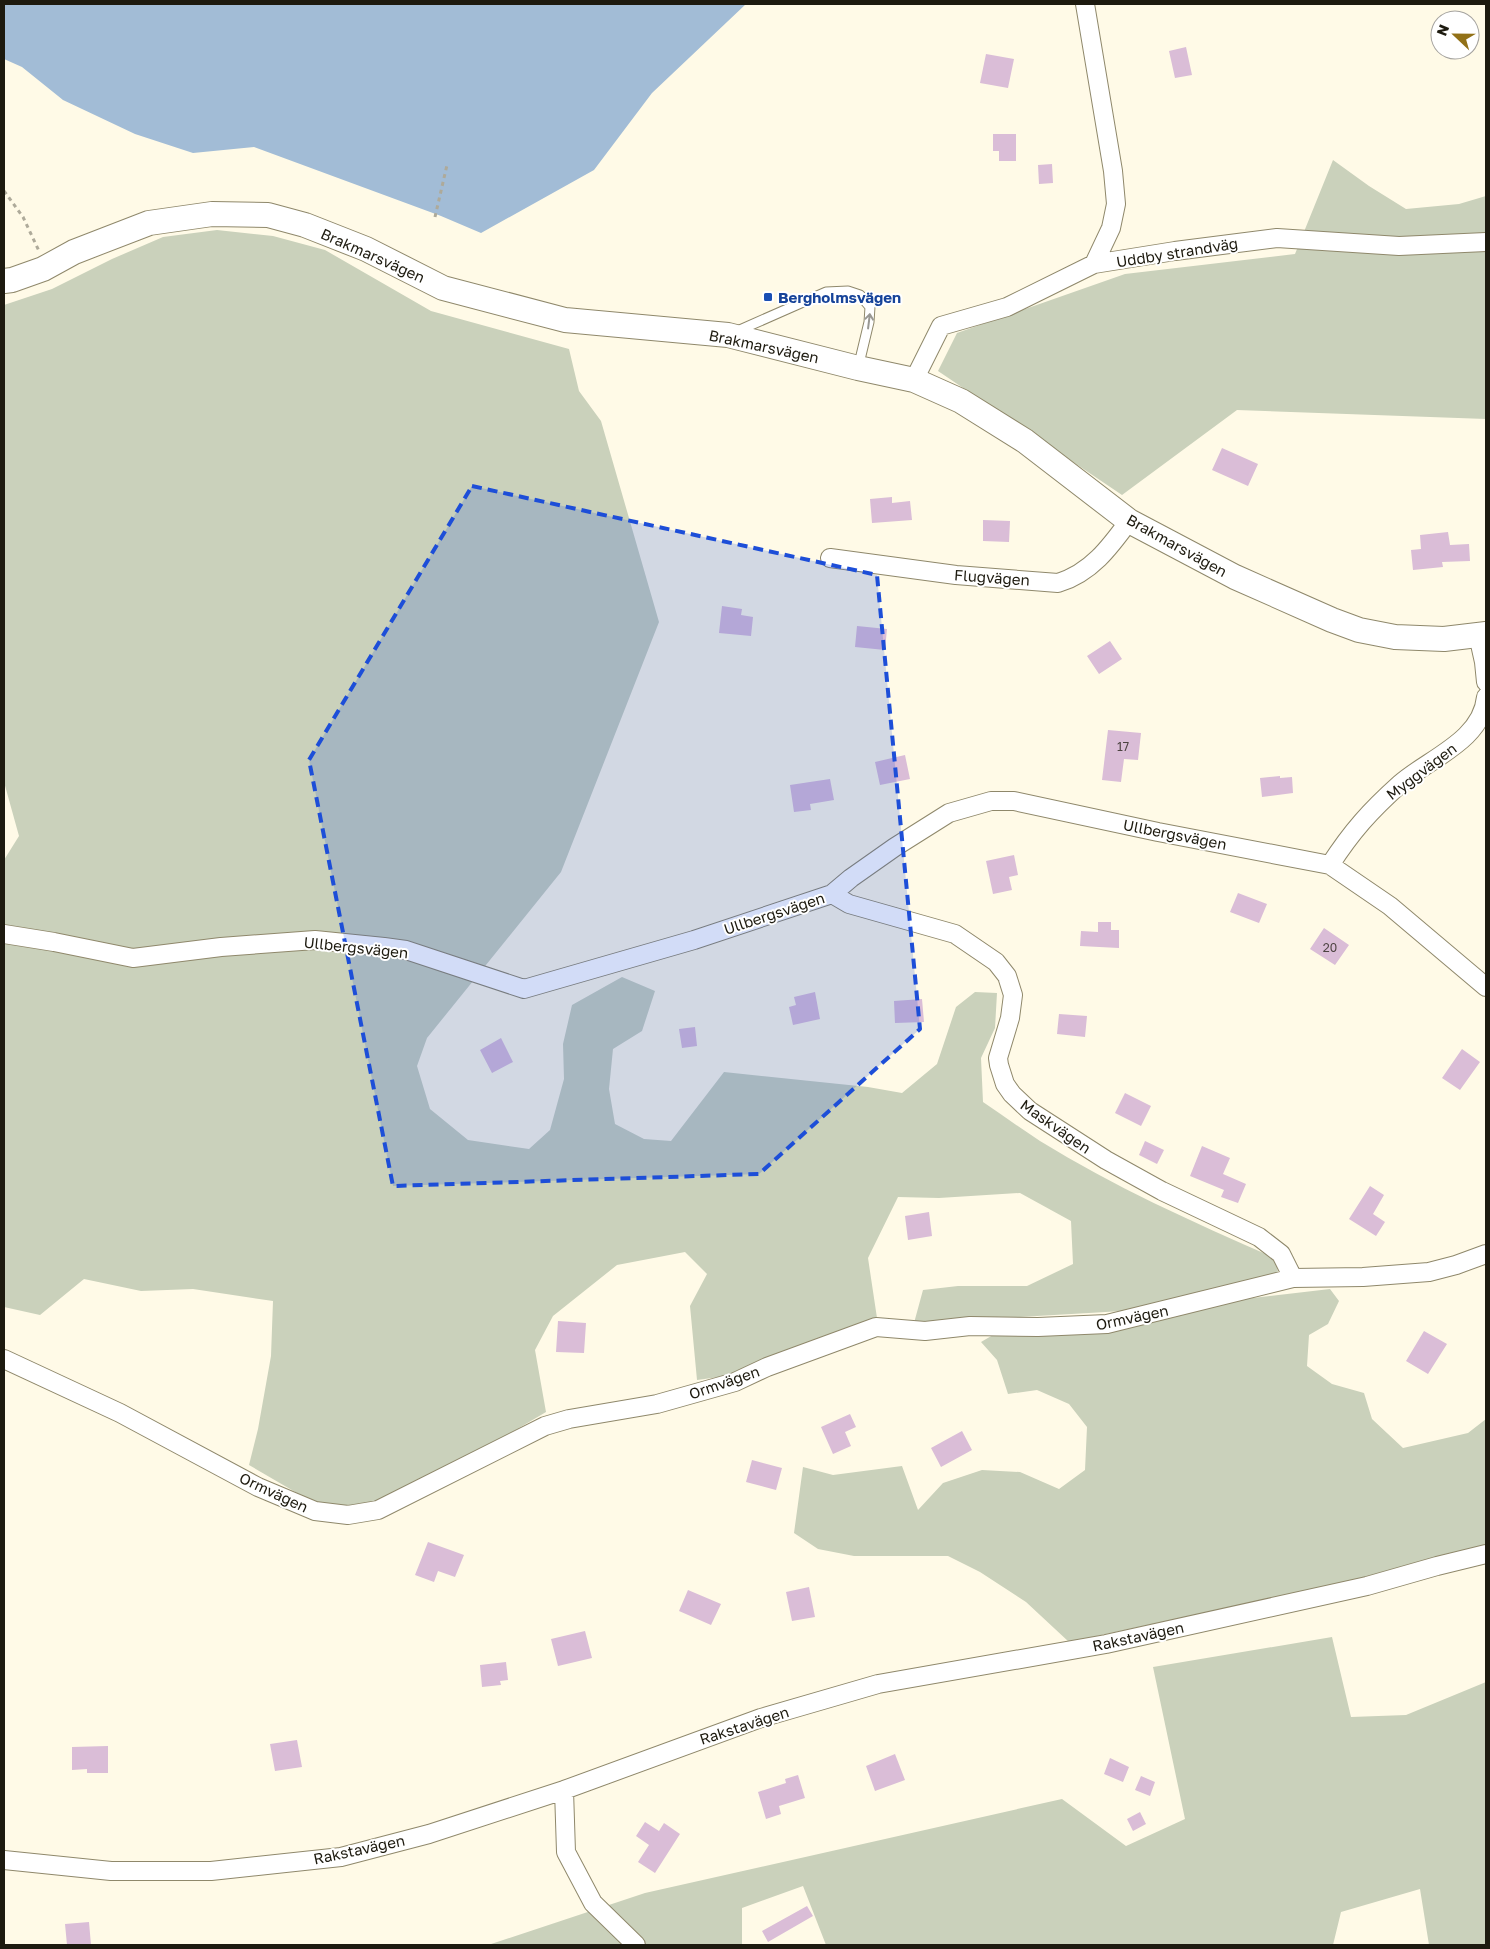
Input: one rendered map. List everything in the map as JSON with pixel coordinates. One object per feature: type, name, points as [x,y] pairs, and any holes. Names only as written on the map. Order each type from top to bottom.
[{"type":"street","points":[[1084,4],[1116,204],[1111,228],[1094,264]]},
{"type":"street","name":"Brakmarsvägen","points":[[4,281],[12,280],[46,267],[74,252],[149,223],[212,214],[268,215],[305,225],[366,249],[443,288],[565,320],[728,335],[858,368],[914,380],[961,401],[1025,441],[1129,521],[1235,577],[1359,630],[1395,637],[1444,639],[1482,635]]},
{"type":"street","name":"Uddby strandväg","points":[[914,380],[941,326],[1007,307],[1094,264],[1277,238],[1399,246],[1486,242]]},
{"type":"street","name":"Flugvägen","points":[[830,558],[956,575],[1058,583],[1072,579],[1106,552],[1129,521]]},
{"type":"street","points":[[1482,635],[1486,682]]},
{"type":"street","name":"Myggvägen","points":[[1330,865],[1349,835],[1364,818],[1402,782],[1442,755],[1472,730],[1479,718],[1486,697]]},
{"type":"street","name":"Ullbergsvägen","points":[[4,934],[133,958],[221,947],[315,940],[374,946],[406,950],[524,989],[694,940],[832,894],[895,847],[949,813],[991,801],[1014,801],[1158,832],[1330,865],[1390,906],[1486,987]]},
{"type":"street","name":"Maskvägen","points":[[832,894],[849,904],[955,934],[996,962],[1007,976],[1013,995],[1010,1018],[998,1058],[1005,1084],[1012,1094],[1030,1111],[1106,1160],[1259,1238],[1281,1254],[1292,1278]]},
{"type":"street","name":"Ormvägen","points":[[4,1359],[120,1413],[258,1487],[315,1511],[348,1515],[378,1510],[545,1426],[657,1404],[735,1382],[767,1367],[876,1328],[925,1331],[961,1326],[1038,1328],[1107,1324],[1292,1278],[1363,1277],[1430,1272],[1486,1254]]},
{"type":"street","name":"Rakstavägen","points":[[4,1860],[111,1872],[211,1871],[340,1857],[429,1834],[564,1790],[761,1718],[878,1684],[1106,1644],[1367,1586],[1486,1554]]},
{"type":"street","points":[[564,1790],[566,1852],[593,1903],[636,1945]]},
{"type":"lane","points":[[728,335],[826,292],[848,291],[860,295],[870,307],[869,322],[858,368]]},
{"type":"path","points":[[435,217],[446,165]]},
{"type":"path","points":[[4,192],[23,217],[46,267]]},
{"type":"highlighted area","points":[[472,486],[877,575],[920,1029],[759,1174],[393,1186],[309,760]]},
{"type":"green space","points":[[1333,160],[1369,186],[1406,209],[1459,204],[1486,196],[1486,419],[1237,410],[1122,495],[938,371],[957,333],[1125,274],[1295,254]]},
{"type":"green space","points":[[217,230],[273,236],[325,250],[431,311],[569,349],[579,391],[601,421],[659,622],[561,872],[427,1038],[417,1066],[430,1109],[468,1140],[529,1149],[550,1130],[564,1079],[563,1044],[572,1005],[622,977],[655,991],[642,1031],[613,1049],[609,1089],[615,1124],[644,1139],[671,1141],[724,1072],[868,1087],[902,1093],[937,1064],[956,1007],[975,992],[997,993],[995,1028],[981,1058],[983,1102],[1040,1141],[1097,1174],[1185,1218],[1275,1258],[1279,1276],[1157,1309],[1020,1317],[943,1325],[914,1323],[923,1290],[958,1286],[1027,1286],[1073,1264],[1071,1221],[1020,1193],[939,1198],[898,1197],[868,1258],[877,1318],[741,1374],[697,1380],[690,1306],[707,1274],[685,1252],[617,1265],[553,1316],[535,1350],[546,1412],[470,1457],[367,1508],[321,1507],[249,1465],[258,1429],[271,1356],[273,1301],[193,1289],[141,1291],[84,1279],[40,1315],[4,1307],[4,860],[19,836],[4,782],[4,305],[52,289],[112,259],[163,237]]},
{"type":"green space","points":[[1330,1289],[1339,1301],[1328,1324],[1309,1335],[1307,1366],[1332,1384],[1364,1393],[1372,1419],[1403,1448],[1468,1433],[1486,1419],[1486,1545],[1342,1583],[1069,1642],[1026,1602],[980,1572],[948,1556],[854,1556],[818,1549],[794,1533],[803,1467],[833,1475],[902,1466],[918,1510],[943,1483],[982,1470],[1020,1472],[1059,1489],[1085,1470],[1087,1427],[1069,1404],[1037,1390],[1008,1394],[997,1360],[981,1342],[993,1335],[1154,1322],[1219,1302]]},
{"type":"green space","points":[[1332,1637],[1351,1717],[1406,1715],[1486,1682],[1486,1945],[1429,1945],[1420,1889],[1341,1912],[1333,1945],[826,1945],[803,1886],[742,1908],[742,1945],[488,1945],[645,1893],[1062,1799],[1126,1846],[1185,1819],[1153,1667]]},
{"type":"water","points":[[4,4],[746,4],[652,93],[594,170],[481,233],[441,216],[254,147],[193,153],[135,134],[63,100],[22,67],[4,59]]},
{"type":"building","points":[[1186,47],[1192,75],[1175,78],[1169,51]]},
{"type":"building","points":[[986,54],[1014,59],[1008,88],[980,83]]},
{"type":"building","points":[[993,134],[1016,134],[1016,161],[999,161],[999,151],[993,151]]},
{"type":"building","points":[[1052,164],[1053,183],[1039,184],[1038,165]]},
{"type":"building","points":[[1222,448],[1258,464],[1248,486],[1212,470]]},
{"type":"building","points":[[892,497],[892,503],[910,501],[912,520],[872,523],[870,499]]},
{"type":"building","points":[[983,520],[1010,521],[1009,542],[983,541]]},
{"type":"building","points":[[1448,532],[1450,545],[1469,544],[1470,561],[1442,562],[1443,567],[1413,570],[1411,550],[1421,549],[1420,535]]},
{"type":"building","points":[[722,606],[742,609],[741,615],[753,617],[751,636],[719,633]]},
{"type":"building","points":[[857,626],[887,629],[885,650],[855,647]]},
{"type":"building","points":[[1110,641],[1122,659],[1099,674],[1087,656]]},
{"type":"building","points":[[1108,730],[1141,733],[1138,760],[1124,759],[1121,782],[1102,780]]},
{"type":"building","points":[[905,755],[910,779],[880,785],[875,762]]},
{"type":"building","points":[[1280,776],[1280,778],[1292,777],[1293,793],[1262,797],[1260,778]]},
{"type":"building","points":[[830,779],[834,800],[810,804],[811,810],[794,812],[790,785]]},
{"type":"building","points":[[1014,855],[1018,875],[1009,877],[1012,890],[993,894],[986,861]]},
{"type":"building","points":[[1238,893],[1267,904],[1259,923],[1230,912]]},
{"type":"building","points":[[1098,922],[1111,922],[1111,930],[1119,930],[1119,948],[1080,946],[1081,931],[1098,932]]},
{"type":"building","points":[[1324,928],[1349,945],[1335,965],[1310,949]]},
{"type":"building","points":[[815,992],[820,1019],[793,1025],[789,1007],[796,1005],[794,997]]},
{"type":"building","points":[[922,999],[924,1022],[895,1023],[894,1001]]},
{"type":"building","points":[[1059,1014],[1087,1016],[1085,1037],[1057,1034]]},
{"type":"building","points":[[695,1027],[697,1046],[682,1048],[679,1029]]},
{"type":"building","points":[[501,1038],[513,1062],[492,1073],[480,1050]]},
{"type":"building","points":[[1462,1049],[1480,1062],[1460,1090],[1442,1078]]},
{"type":"building","points":[[1125,1093],[1151,1106],[1141,1126],[1115,1113]]},
{"type":"building","points":[[1145,1141],[1164,1150],[1157,1164],[1139,1155]]},
{"type":"building","points":[[1202,1146],[1230,1158],[1223,1174],[1246,1184],[1238,1203],[1221,1197],[1224,1190],[1190,1176]]},
{"type":"building","points":[[1370,1186],[1384,1195],[1373,1214],[1385,1222],[1376,1236],[1349,1219]]},
{"type":"building","points":[[929,1212],[932,1236],[908,1240],[905,1216]]},
{"type":"building","points":[[558,1321],[586,1323],[584,1353],[556,1352]]},
{"type":"building","points":[[1424,1331],[1447,1344],[1428,1374],[1406,1361]]},
{"type":"building","points":[[850,1414],[856,1427],[845,1432],[851,1446],[833,1454],[821,1427]]},
{"type":"building","points":[[962,1431],[972,1450],[941,1467],[931,1448]]},
{"type":"building","points":[[752,1460],[782,1468],[776,1490],[746,1482]]},
{"type":"building","points":[[428,1542],[464,1555],[455,1577],[438,1571],[434,1582],[415,1575]]},
{"type":"building","points":[[809,1587],[815,1617],[792,1621],[786,1592]]},
{"type":"building","points":[[688,1590],[721,1604],[711,1625],[679,1611]]},
{"type":"building","points":[[585,1631],[592,1658],[558,1666],[551,1639]]},
{"type":"building","points":[[506,1662],[508,1680],[500,1681],[501,1685],[482,1687],[480,1665]]},
{"type":"building","points":[[297,1740],[302,1767],[275,1771],[270,1744]]},
{"type":"building","points":[[108,1746],[108,1773],[87,1773],[87,1769],[72,1770],[72,1747]]},
{"type":"building","points":[[895,1754],[905,1780],[875,1791],[866,1766]]},
{"type":"building","points":[[1110,1758],[1129,1767],[1123,1782],[1104,1774]]},
{"type":"building","points":[[798,1775],[805,1798],[779,1806],[781,1814],[766,1819],[758,1792],[786,1783],[785,1779]]},
{"type":"building","points":[[1141,1776],[1155,1782],[1150,1796],[1135,1790]]},
{"type":"building","points":[[1140,1812],[1146,1824],[1133,1831],[1127,1819]]},
{"type":"building","points":[[645,1822],[659,1831],[664,1823],[680,1834],[655,1873],[638,1862],[649,1845],[636,1836]]},
{"type":"building","points":[[807,1906],[813,1916],[768,1942],[762,1931]]},
{"type":"building","points":[[89,1922],[91,1945],[67,1945],[65,1924]]},
{"type":"place","name":"Bergholmsvägen","points":[[768,297]]}]
